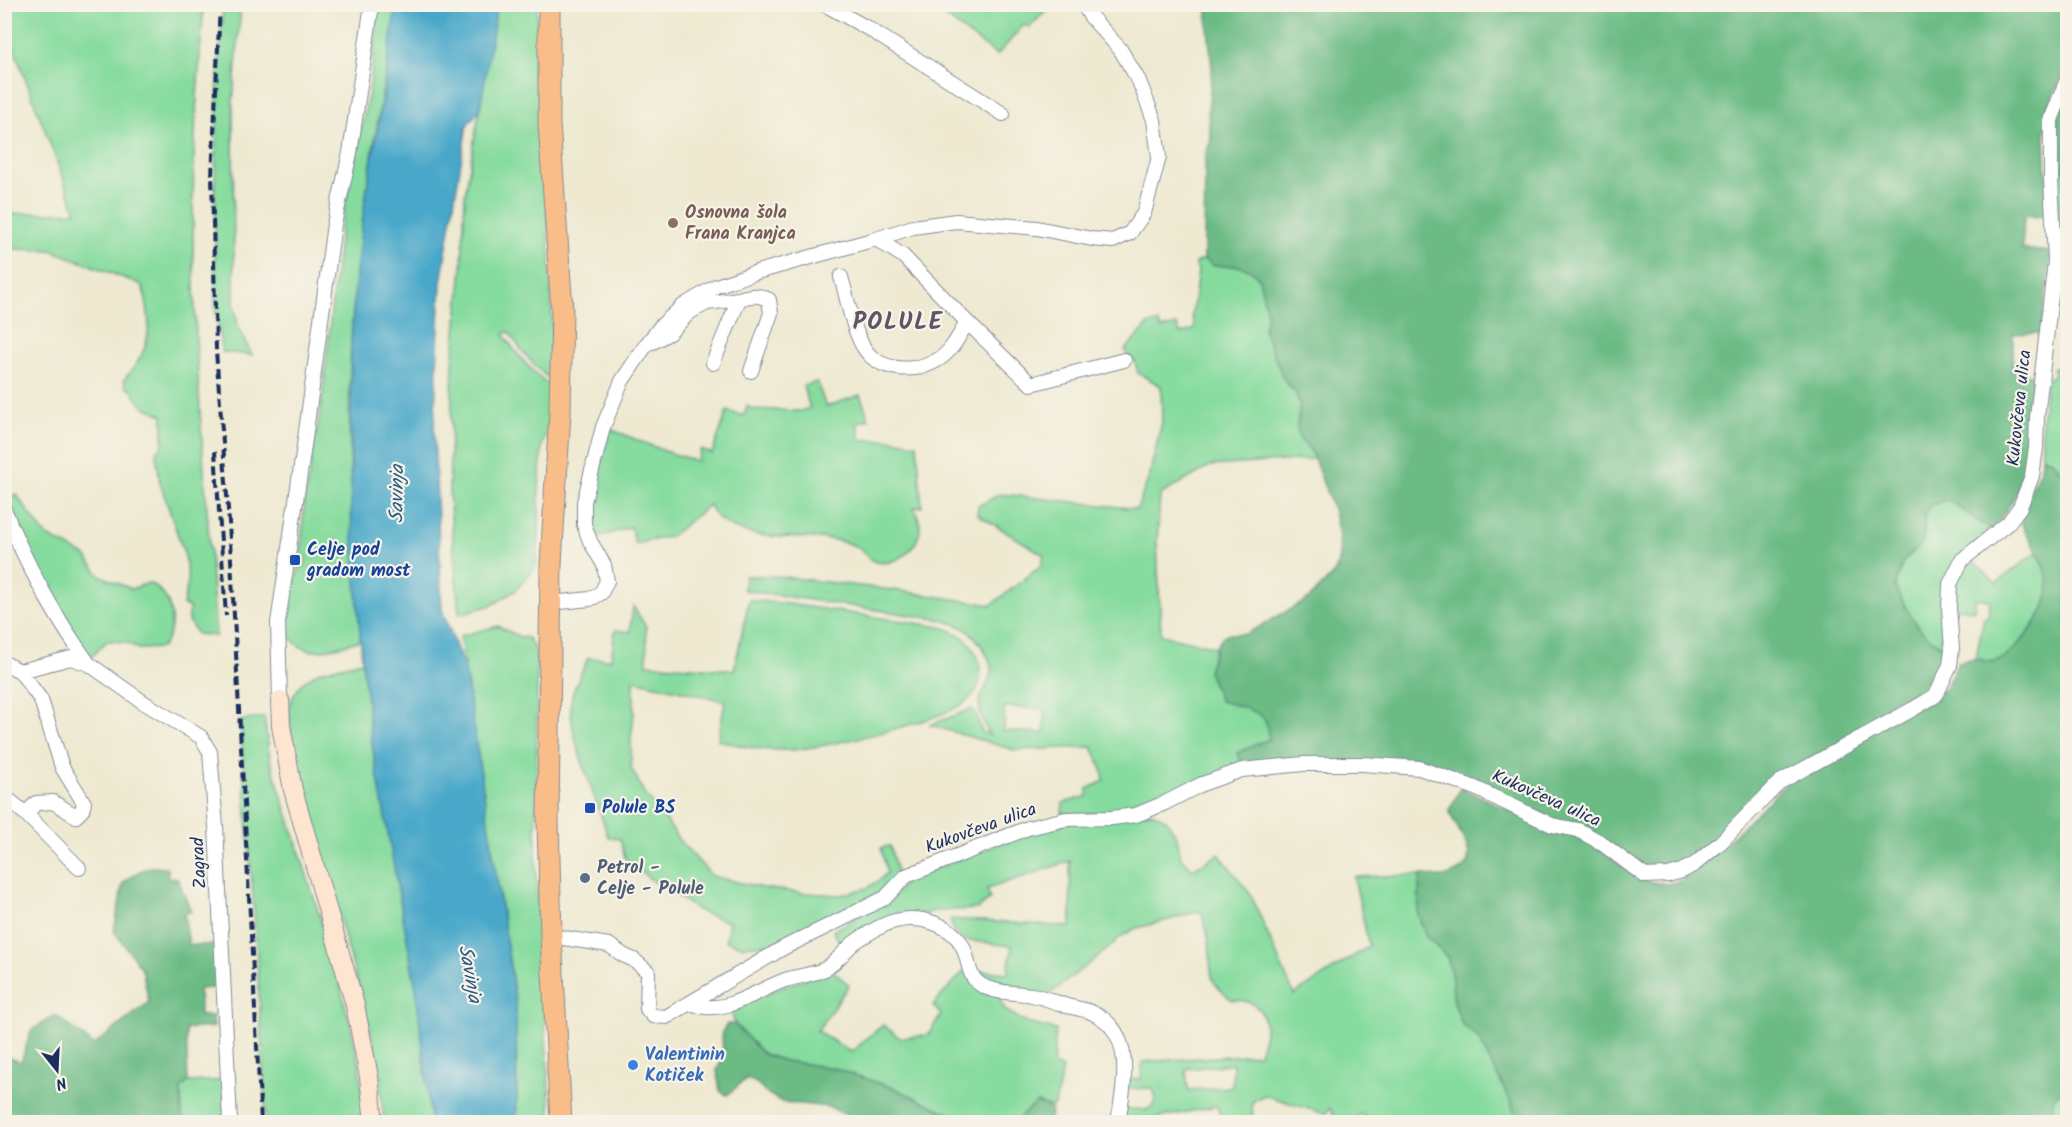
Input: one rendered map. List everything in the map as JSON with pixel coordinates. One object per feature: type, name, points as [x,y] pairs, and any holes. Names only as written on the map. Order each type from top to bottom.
[{"type":"main road","points":[[549,4],[549,124],[562,310],[560,412],[550,564],[548,820],[551,936],[561,1122]]},
{"type":"street","points":[[372,4],[350,153],[334,224],[278,622],[281,726],[293,790],[355,1005],[369,1077],[374,1122]]},
{"type":"street","points":[[824,4],[869,29],[1003,114]]},
{"type":"street","points":[[551,603],[590,599],[601,593],[608,581],[604,565],[584,525],[584,502],[603,427],[622,381],[645,345],[683,306],[716,286],[913,227],[956,221],[1038,228],[1113,241],[1130,232],[1144,213],[1159,157],[1154,120],[1139,81],[1120,49],[1091,17],[1083,4]]},
{"type":"street","name":"Kukovčeva ulica","points":[[551,936],[609,945],[634,960],[648,972],[647,1009],[653,1016],[666,1017],[783,948],[885,898],[906,876],[1028,828],[1066,819],[1112,818],[1136,814],[1165,803],[1202,784],[1242,770],[1303,764],[1363,764],[1419,768],[1473,787],[1552,825],[1578,830],[1600,842],[1646,876],[1668,875],[1695,864],[1720,843],[1780,782],[1798,770],[1913,709],[1935,696],[1939,689],[1950,665],[1952,649],[1948,608],[1950,584],[1962,560],[2008,523],[2020,507],[2032,476],[2055,261],[2051,120],[2067,77]]},
{"type":"street","points":[[876,239],[903,256],[1031,384],[1124,360]]},
{"type":"street","points":[[841,277],[854,324],[864,349],[881,365],[900,369],[926,367],[940,359],[954,346],[967,322]]},
{"type":"street","points":[[645,345],[669,333],[690,312],[707,303],[739,299],[750,295],[762,296],[769,300],[771,312],[751,371]]},
{"type":"street","points":[[713,363],[739,299]]},
{"type":"street","name":"Zagrad","points":[[4,509],[18,543],[49,603],[89,664]]},
{"type":"street","name":"Zagrad","points":[[20,670],[71,658],[89,664],[143,702],[201,736],[210,752],[231,1122]]},
{"type":"street","points":[[4,663],[20,670],[41,700],[62,767],[84,803],[82,810],[76,816],[53,802],[36,803],[26,814]]},
{"type":"street","points":[[4,796],[26,814],[79,868]]},
{"type":"street","points":[[691,1003],[701,1008],[750,998],[784,981],[826,968],[855,942],[879,928],[900,920],[926,920],[955,936],[962,945],[975,982],[985,988],[1033,995],[1094,1013],[1112,1025],[1120,1040],[1125,1063],[1124,1088],[1118,1122]]},
{"type":"green space","points":[[4,5],[204,5],[193,182],[193,241],[199,389],[216,636],[197,634],[189,621],[189,607],[183,605],[188,582],[185,556],[160,483],[156,453],[163,445],[163,415],[148,409],[141,403],[132,390],[126,387],[124,380],[139,359],[147,339],[148,311],[142,285],[51,250],[5,249],[5,214],[76,212],[11,41],[5,42]]},
{"type":"green space","points":[[223,5],[241,5],[233,102],[234,304],[239,330],[252,355],[222,352],[215,308],[215,189],[218,77]]},
{"type":"green space","points":[[379,5],[396,5],[369,172],[358,256],[351,341],[349,416],[351,491],[361,640],[313,651],[298,645],[291,638],[287,629],[287,608],[299,567],[304,567],[306,557],[301,555],[304,504],[322,401],[340,229],[369,92]]},
{"type":"green space","points":[[497,5],[537,5],[539,119],[548,200],[554,381],[530,360],[510,333],[506,332],[504,335],[527,365],[555,389],[551,422],[542,445],[536,566],[515,591],[492,605],[459,614],[449,492],[453,364],[462,268],[465,195]]},
{"type":"green space","points":[[929,5],[1051,5],[1030,27],[1024,25],[997,55]]},
{"type":"green space","points":[[1206,5],[2062,5],[2067,30],[2067,65],[2047,110],[2045,136],[2048,215],[2024,216],[2022,249],[2051,252],[2041,333],[2013,334],[2013,371],[2035,376],[2031,439],[2023,476],[2016,494],[1991,530],[1948,500],[1931,505],[1924,516],[1922,543],[1902,563],[1895,588],[1910,616],[1929,637],[1947,649],[1944,665],[1934,688],[1912,705],[1810,758],[1693,860],[1671,869],[1649,873],[1553,821],[1444,771],[1244,766],[1237,753],[1269,739],[1267,724],[1258,714],[1220,701],[1208,671],[1216,647],[1222,637],[1227,634],[1246,634],[1309,599],[1335,572],[1340,558],[1339,535],[1334,512],[1311,451],[1299,438],[1297,425],[1300,406],[1296,393],[1283,378],[1264,330],[1267,314],[1259,278],[1251,270],[1238,266],[1214,266],[1204,259],[1205,156],[1211,140],[1208,114],[1212,69]]},
{"type":"green space","points":[[2067,92],[2067,171],[2057,171],[2055,123]]},
{"type":"green space","points":[[2057,171],[2067,171],[2067,266],[2059,265]]},
{"type":"green space","points":[[1204,259],[1214,266],[1238,266],[1252,270],[1259,278],[1267,314],[1264,330],[1287,384],[1296,393],[1300,406],[1297,425],[1299,438],[1311,451],[1314,459],[1210,466],[1160,495],[1157,542],[1161,635],[1216,647],[1208,671],[1220,701],[1244,708],[1262,717],[1267,724],[1269,739],[1237,753],[1244,766],[1124,813],[1062,814],[1063,803],[1088,796],[1087,789],[1104,781],[1102,769],[1092,747],[1014,750],[930,725],[972,709],[982,732],[989,735],[979,703],[990,677],[991,665],[981,645],[971,633],[938,619],[744,590],[745,576],[776,576],[901,591],[991,605],[1041,566],[1044,555],[977,514],[978,506],[1000,494],[1137,509],[1149,477],[1162,422],[1161,386],[1138,373],[1135,362],[1125,350],[1149,324],[1159,323],[1161,329],[1177,325],[1180,334],[1195,329],[1192,316],[1198,271],[1195,263]],"holes":[[[1004,707],[1045,709],[1044,733],[1004,731]]]},
{"type":"green space","points":[[2067,367],[2067,478],[2052,460],[2042,457],[2042,415],[2047,380],[2054,374],[2053,368]]},
{"type":"green space","points":[[817,382],[826,407],[860,395],[869,419],[857,423],[861,440],[891,440],[917,444],[922,507],[914,507],[920,531],[914,545],[902,557],[891,562],[879,563],[857,547],[836,540],[773,537],[745,532],[718,519],[709,505],[671,536],[635,544],[631,527],[596,538],[590,520],[591,502],[610,429],[667,452],[697,461],[701,449],[712,454],[727,411],[744,416],[747,406],[752,409],[800,411],[810,408],[803,386]]},
{"type":"green space","points":[[2042,457],[2052,460],[2067,478],[2068,1086],[2058,1093],[2053,1102],[2053,1112],[2058,1122],[1517,1122],[1511,1102],[1478,1038],[1462,1024],[1454,1002],[1447,957],[1426,936],[1418,915],[1420,875],[1448,876],[1465,866],[1468,859],[1466,843],[1449,810],[1461,788],[1552,832],[1579,837],[1601,850],[1640,880],[1667,884],[1680,881],[1723,846],[1790,780],[1945,689],[1958,662],[1970,659],[1995,661],[2014,650],[2040,616],[2049,589],[2044,565],[2021,523],[2024,507],[2042,464]]},
{"type":"green space","points":[[16,494],[45,535],[86,556],[99,575],[131,589],[149,583],[157,588],[164,596],[171,613],[170,632],[161,648],[139,649],[125,642],[107,641],[90,658],[67,629],[12,520],[6,498]]},
{"type":"green space","points":[[1948,500],[1991,530],[1956,559],[1947,649],[1929,637],[1910,616],[1895,588],[1902,563],[1922,543],[1924,516],[1931,505]]},
{"type":"green space","points":[[2037,552],[2050,581],[2050,591],[2044,608],[2024,638],[2009,654],[1996,661],[1976,658],[1984,617],[1988,615],[1990,600],[1976,598],[1974,610],[1954,607],[1954,584],[1970,558],[1996,583]]},
{"type":"green space","points":[[749,600],[941,627],[960,635],[969,643],[979,662],[981,672],[980,682],[969,699],[936,716],[853,739],[786,750],[760,749],[718,740],[725,701],[634,680],[631,767],[645,795],[665,818],[678,839],[712,876],[762,888],[841,895],[867,888],[880,880],[887,872],[881,848],[890,846],[898,876],[879,896],[773,948],[769,944],[741,946],[726,941],[729,922],[701,912],[649,878],[625,858],[620,839],[608,837],[578,749],[571,715],[572,696],[588,658],[611,659],[615,630],[630,632],[633,606],[646,627],[647,664],[734,670]]},
{"type":"green space","points":[[498,626],[520,637],[528,638],[536,651],[536,873],[551,1122],[517,1122],[516,1005],[460,636]]},
{"type":"green space","points":[[362,661],[372,745],[416,989],[431,1122],[384,1122],[379,1069],[371,1032],[309,808],[291,734],[289,709],[292,698],[302,683],[318,672]]},
{"type":"green space","points":[[264,717],[270,759],[331,952],[351,1027],[359,1062],[365,1122],[266,1122],[256,939],[240,721]]},
{"type":"green space","points":[[1152,812],[1167,820],[1177,837],[1181,858],[1193,869],[1219,854],[1251,895],[1294,995],[1369,946],[1354,877],[1420,875],[1418,915],[1426,936],[1447,957],[1454,1002],[1462,1024],[1478,1038],[1511,1102],[1517,1122],[1359,1122],[1365,1117],[1361,1114],[1348,1122],[1338,1122],[1330,1108],[1325,1114],[1264,1095],[1252,1102],[1253,1122],[1223,1122],[1217,1106],[1137,1122],[1119,1122],[1122,1108],[1146,1110],[1153,1106],[1156,1096],[1151,1088],[1126,1089],[1127,1079],[1141,1079],[1142,1062],[1259,1054],[1265,1034],[1265,1023],[1257,1007],[1246,1001],[1232,1000],[1213,981],[1208,939],[1201,911],[1134,929],[1120,937],[1047,996],[988,986],[973,970],[1008,973],[1012,946],[964,940],[953,931],[950,919],[1071,927],[1070,861],[987,889],[990,899],[977,909],[935,911],[861,932],[841,945],[833,931],[888,900],[911,878],[1031,832],[1070,822]],"holes":[[[1233,1064],[1232,1087],[1188,1090],[1186,1069]]]},
{"type":"green space","points":[[150,867],[168,868],[168,878],[178,879],[191,912],[184,913],[189,945],[218,945],[221,987],[199,989],[200,1016],[213,1016],[214,1027],[186,1029],[188,1082],[181,1088],[182,1122],[5,1122],[4,1056],[21,1062],[31,1031],[55,1015],[94,1045],[149,1002],[142,969],[114,931],[123,883],[138,872]]},
{"type":"green space","points":[[832,970],[849,985],[817,1031],[851,1052],[883,1025],[900,1038],[928,1035],[941,1015],[933,1005],[965,970],[997,994],[1005,1010],[1027,1023],[1056,1030],[1053,1065],[1063,1069],[1055,1104],[1051,1108],[1037,1103],[1021,1116],[1019,1122],[967,1122],[894,1088],[833,1068],[785,1061],[763,1054],[735,1024],[730,1008],[786,985]]},
{"type":"green space","points":[[727,1024],[735,1024],[763,1054],[785,1061],[833,1068],[894,1088],[967,1122],[860,1122],[830,1107],[782,1102],[747,1078],[727,1095],[720,1091],[717,1070],[723,1056],[722,1032]]},
{"type":"green space","points":[[224,1080],[224,1122],[182,1122],[181,1088],[188,1082]]},
{"type":"green space","points":[[2067,1086],[2067,1122],[2059,1122],[2053,1112],[2053,1102],[2057,1093]]},
{"type":"green space","points":[[1037,1103],[1051,1108],[1050,1122],[1019,1122],[1021,1116]]},
{"type":"water","name":"Savinja","points":[[396,5],[497,5],[480,109],[467,125],[441,283],[434,431],[442,610],[465,670],[516,1005],[517,1122],[431,1122],[416,989],[372,745],[362,661],[351,514],[351,341],[365,200]]},
{"type":"railway","points":[[220,4],[212,176],[216,351],[229,522],[261,1122]]},
{"type":"railway","points":[[215,451],[226,616]]},
{"type":"place","name":"Osnovna šola Frana Kranjca","points":[[673,223]]},
{"type":"place","name":"Celje pod gradom most","points":[[295,560]]},
{"type":"place","name":"Polule BS","points":[[590,808]]},
{"type":"place","name":"Petrol - Celje - Polule","points":[[585,878]]},
{"type":"place","name":"Valentinin Kotiček","points":[[633,1065]]},
{"type":"district","name":"POLULE","points":[[898,322]]}]
